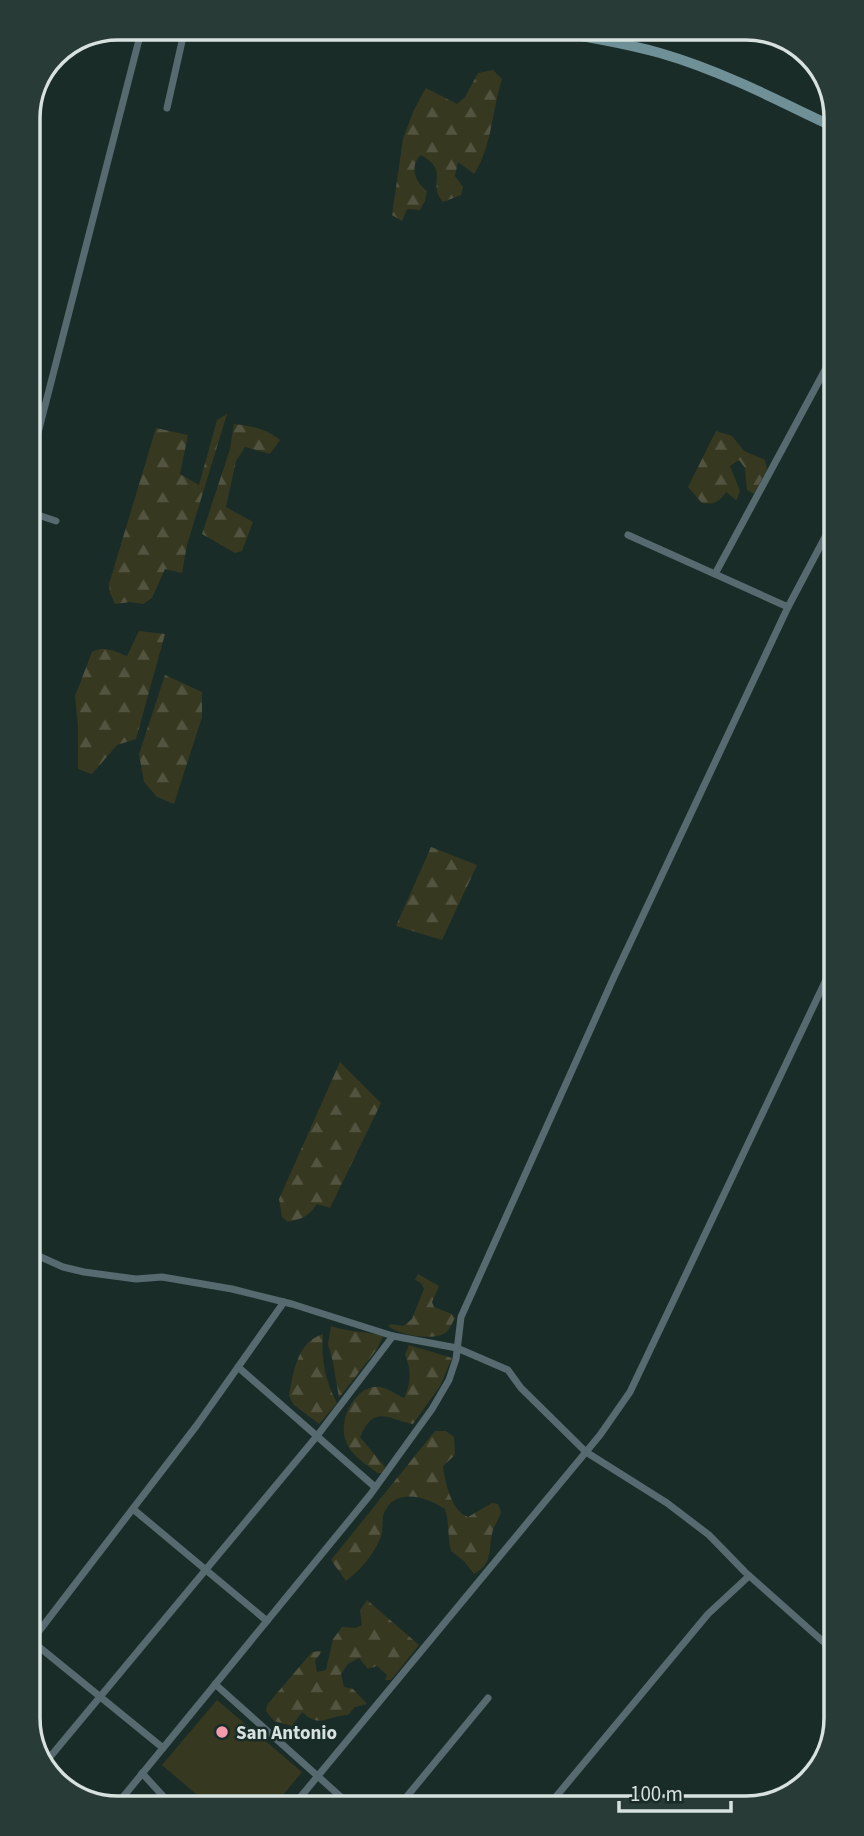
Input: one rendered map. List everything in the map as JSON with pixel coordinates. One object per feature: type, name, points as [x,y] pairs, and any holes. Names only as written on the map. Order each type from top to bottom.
[{"type":"street","points":[[40,425],[139,40]]},
{"type":"street","points":[[167,108],[182,40]]},
{"type":"street","points":[[600,40],[659,53],[710,70],[824,123]]},
{"type":"street","points":[[716,574],[824,372]]},
{"type":"street","points":[[40,516],[56,521]]},
{"type":"street","points":[[628,535],[788,607]]},
{"type":"street","points":[[124,1796],[376,1487],[432,1409],[449,1380],[456,1359],[461,1317],[473,1290],[614,977],[788,607],[824,539]]},
{"type":"street","points":[[302,1796],[586,1452],[630,1392],[824,984]]},
{"type":"street","points":[[40,1257],[63,1267],[84,1272],[136,1279],[162,1277],[232,1289],[393,1336],[457,1348],[508,1370],[521,1388],[586,1452],[667,1503],[709,1535],[749,1576],[824,1642]]},
{"type":"street","points":[[40,1631],[284,1302]]},
{"type":"street","points":[[50,1756],[317,1436],[393,1336]]},
{"type":"street","points":[[238,1367],[376,1487]]},
{"type":"street","points":[[132,1508],[267,1620]]},
{"type":"street","points":[[556,1796],[708,1614],[749,1576]]},
{"type":"street","points":[[40,1646],[163,1748]]},
{"type":"street","points":[[215,1684],[339,1796]]},
{"type":"street","points":[[407,1796],[488,1698]]},
{"type":"street","points":[[142,1773],[163,1796]]},
{"type":"green space","points":[[493,70],[502,79],[485,152],[474,174],[458,162],[455,176],[463,187],[461,195],[443,202],[437,189],[434,167],[421,155],[414,169],[419,183],[427,191],[425,201],[420,210],[407,209],[402,221],[392,215],[403,139],[426,88],[457,104],[465,97],[478,73]]},
{"type":"green space","points":[[227,414],[187,545],[182,573],[165,569],[152,598],[143,604],[115,604],[109,584],[156,428],[188,435],[180,474],[199,485],[217,420]]},
{"type":"green space","points":[[234,424],[264,430],[280,440],[270,454],[245,447],[236,461],[226,507],[253,522],[242,551],[235,553],[202,534],[230,449]]},
{"type":"green space","points":[[716,431],[732,436],[744,451],[765,460],[767,469],[754,494],[747,490],[745,468],[739,460],[730,466],[740,491],[736,500],[726,492],[716,502],[702,503],[688,487]]},
{"type":"green space","points":[[139,631],[165,634],[136,739],[117,745],[92,774],[78,769],[75,696],[92,652],[106,649],[127,656]]},
{"type":"green space","points":[[165,675],[202,692],[202,717],[174,804],[157,797],[144,782],[139,754]]},
{"type":"green space","points":[[431,847],[477,865],[442,940],[396,926]]},
{"type":"green space","points":[[340,1062],[381,1103],[330,1208],[317,1204],[305,1216],[288,1222],[282,1217],[279,1199]]},
{"type":"green space","points":[[418,1274],[439,1286],[432,1302],[434,1307],[452,1314],[455,1318],[445,1333],[433,1337],[416,1336],[388,1326],[403,1326],[412,1319],[424,1289],[421,1283],[415,1280]]},
{"type":"green space","points":[[331,1326],[383,1336],[377,1349],[339,1398],[328,1344]]},
{"type":"green space","points":[[323,1334],[325,1370],[337,1403],[319,1424],[294,1405],[289,1396],[302,1351],[314,1338]]},
{"type":"green space","points":[[409,1345],[452,1358],[440,1386],[413,1424],[382,1416],[371,1420],[365,1427],[360,1437],[385,1467],[382,1473],[378,1473],[350,1449],[344,1430],[347,1412],[357,1397],[371,1388],[380,1387],[404,1398],[409,1381],[405,1354]]},
{"type":"green space","points":[[435,1431],[446,1431],[454,1437],[455,1455],[443,1466],[447,1488],[457,1509],[468,1517],[492,1503],[498,1504],[501,1512],[493,1531],[487,1562],[474,1574],[464,1561],[451,1551],[445,1509],[421,1498],[404,1497],[389,1505],[384,1513],[377,1545],[366,1562],[346,1581],[331,1560]]},
{"type":"green space","points":[[367,1600],[419,1645],[391,1680],[385,1680],[387,1675],[377,1666],[368,1669],[359,1658],[348,1664],[341,1674],[344,1687],[353,1689],[367,1704],[355,1707],[348,1715],[319,1721],[302,1712],[292,1726],[274,1721],[266,1711],[267,1705],[312,1652],[322,1651],[315,1661],[317,1672],[326,1670],[333,1639],[342,1627],[355,1628],[362,1625],[360,1610]]},
{"type":"green space","name":"San Antonio","points":[[217,1700],[302,1772],[282,1796],[198,1796],[162,1765]]},
{"type":"place","name":"San Antonio","points":[[222,1732]]}]
